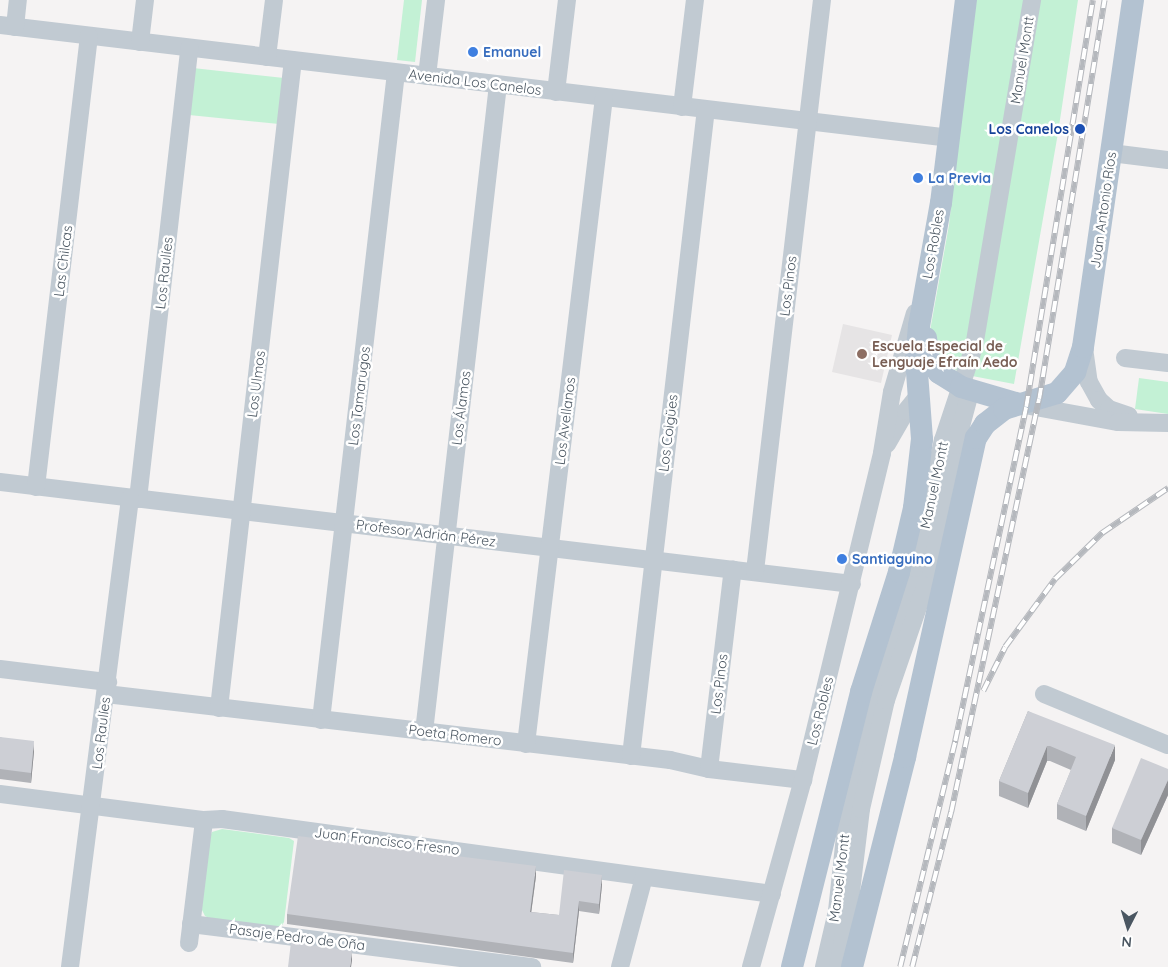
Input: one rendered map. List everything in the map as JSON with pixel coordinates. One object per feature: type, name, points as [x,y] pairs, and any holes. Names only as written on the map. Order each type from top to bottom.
[{"type":"main road","name":"Los Robles","points":[[927,284],[950,138],[966,0]]},
{"type":"main road","name":"Juan Antonio Ríos","points":[[1029,401],[1057,394],[1068,383],[1084,347],[1133,0]]},
{"type":"main road","points":[[927,284],[929,360],[939,373],[966,388]]},
{"type":"main road","name":"Manuel Montt","points":[[792,967],[860,692],[907,541],[921,460],[916,360],[927,284]]},
{"type":"main road","points":[[919,395],[938,386],[966,388],[1029,401]]},
{"type":"main road","points":[[852,967],[905,757],[976,438],[992,416],[1029,401]]},
{"type":"street","points":[[8,26],[18,0]]},
{"type":"street","points":[[140,42],[146,0]]},
{"type":"street","points":[[267,57],[274,0]]},
{"type":"street","points":[[427,76],[436,0]]},
{"type":"street","points":[[556,92],[567,0]]},
{"type":"street","points":[[682,107],[694,0]]},
{"type":"street","name":"Los Pinos","points":[[755,571],[822,0]]},
{"type":"street","name":"Manuel Montt","points":[[838,967],[849,908],[861,809],[886,700],[930,570],[956,445],[987,279],[1032,0]]},
{"type":"street","name":"Manuel Montt","points":[[824,967],[837,910],[847,817],[870,715],[915,568],[943,440],[966,388],[989,328],[1042,0]]},
{"type":"street","name":"Avenida Los Canelos","points":[[8,26],[950,138]]},
{"type":"street","name":"Las Chilcas","points":[[36,487],[89,36]]},
{"type":"street","name":"Los Raulíes","points":[[70,967],[134,498],[189,48]]},
{"type":"street","name":"Los Ulmos","points":[[219,708],[293,60]]},
{"type":"street","name":"Los Tamarugos","points":[[321,720],[396,73]]},
{"type":"street","name":"Los Álamos","points":[[424,732],[498,85]]},
{"type":"street","name":"Los Avellanos","points":[[526,744],[604,98]]},
{"type":"street","name":"Los Coigües","points":[[631,756],[706,110]]},
{"type":"street","points":[[1111,153],[1168,160]]},
{"type":"street","name":"Los Robles","points":[[751,967],[803,780],[852,584],[882,454],[903,347],[927,284]]},
{"type":"street","points":[[1084,347],[1090,382],[1099,400],[1110,409],[1160,422]]},
{"type":"street","points":[[1125,358],[1168,363]]},
{"type":"street","name":"Los Robles","points":[[882,454],[906,411],[919,395]]},
{"type":"street","points":[[1029,401],[1118,422],[1160,422]]},
{"type":"street","name":"Profesor Adrián Pérez","points":[[0,482],[852,584]]},
{"type":"street","name":"Los Pinos","points":[[709,769],[733,569]]},
{"type":"street","name":"Poeta Romero","points":[[0,669],[219,708],[631,756],[709,769],[803,780]]},
{"type":"street","points":[[1044,694],[1168,746]]},
{"type":"street","name":"Juan Francisco Fresno","points":[[0,794],[204,820],[232,820],[609,870],[644,877],[772,894]]},
{"type":"street","points":[[189,943],[204,820]]},
{"type":"street","points":[[620,967],[644,877]]},
{"type":"street","name":"Pasaje Pedro de Oña","points":[[192,924],[402,959],[532,967]]},
{"type":"shaded area","name":"Escuela Especial de Lenguaje Efraín Aedo","points":[[843,324],[892,335],[881,383],[832,372]]},
{"type":"green space","points":[[404,0],[422,0],[415,62],[397,60]]},
{"type":"green space","points":[[973,0],[1078,0],[1058,133],[1014,384],[967,375],[934,361],[928,342],[949,225]]},
{"type":"green space","points":[[193,68],[284,78],[279,124],[189,115]]},
{"type":"green space","points":[[1139,378],[1168,382],[1168,414],[1135,409]]},
{"type":"green space","points":[[222,829],[289,838],[294,841],[284,922],[281,927],[215,921],[205,916],[200,906],[208,841],[212,832]]},
{"type":"building","points":[[1028,711],[1115,745],[1086,816],[1057,804],[1076,757],[1050,746],[1047,746],[1028,793],[999,781]]},
{"type":"building","points":[[0,737],[34,741],[31,773],[0,769]]},
{"type":"building","points":[[1141,758],[1168,769],[1168,780],[1141,840],[1112,828]]},
{"type":"building","points":[[298,836],[536,866],[530,912],[559,915],[564,870],[602,875],[599,904],[579,901],[573,953],[287,914]]},
{"type":"building","points":[[291,942],[352,951],[350,967],[288,967]]},
{"type":"railway","points":[[900,967],[955,741],[1026,407],[1093,0]]},
{"type":"railway","points":[[912,967],[951,812],[1039,399],[1104,0]]},
{"type":"railway","points":[[983,691],[1005,647],[1055,579],[1102,533],[1168,488]]},
{"type":"place","name":"Emanuel","points":[[473,52]]},
{"type":"place","name":"Los Canelos","points":[[1080,129]]},
{"type":"place","name":"La Previa","points":[[918,178]]},
{"type":"place","name":"Escuela Especial de Lenguaje Efraín Aedo","points":[[862,354]]},
{"type":"place","name":"Santiaguino","points":[[842,559]]}]
